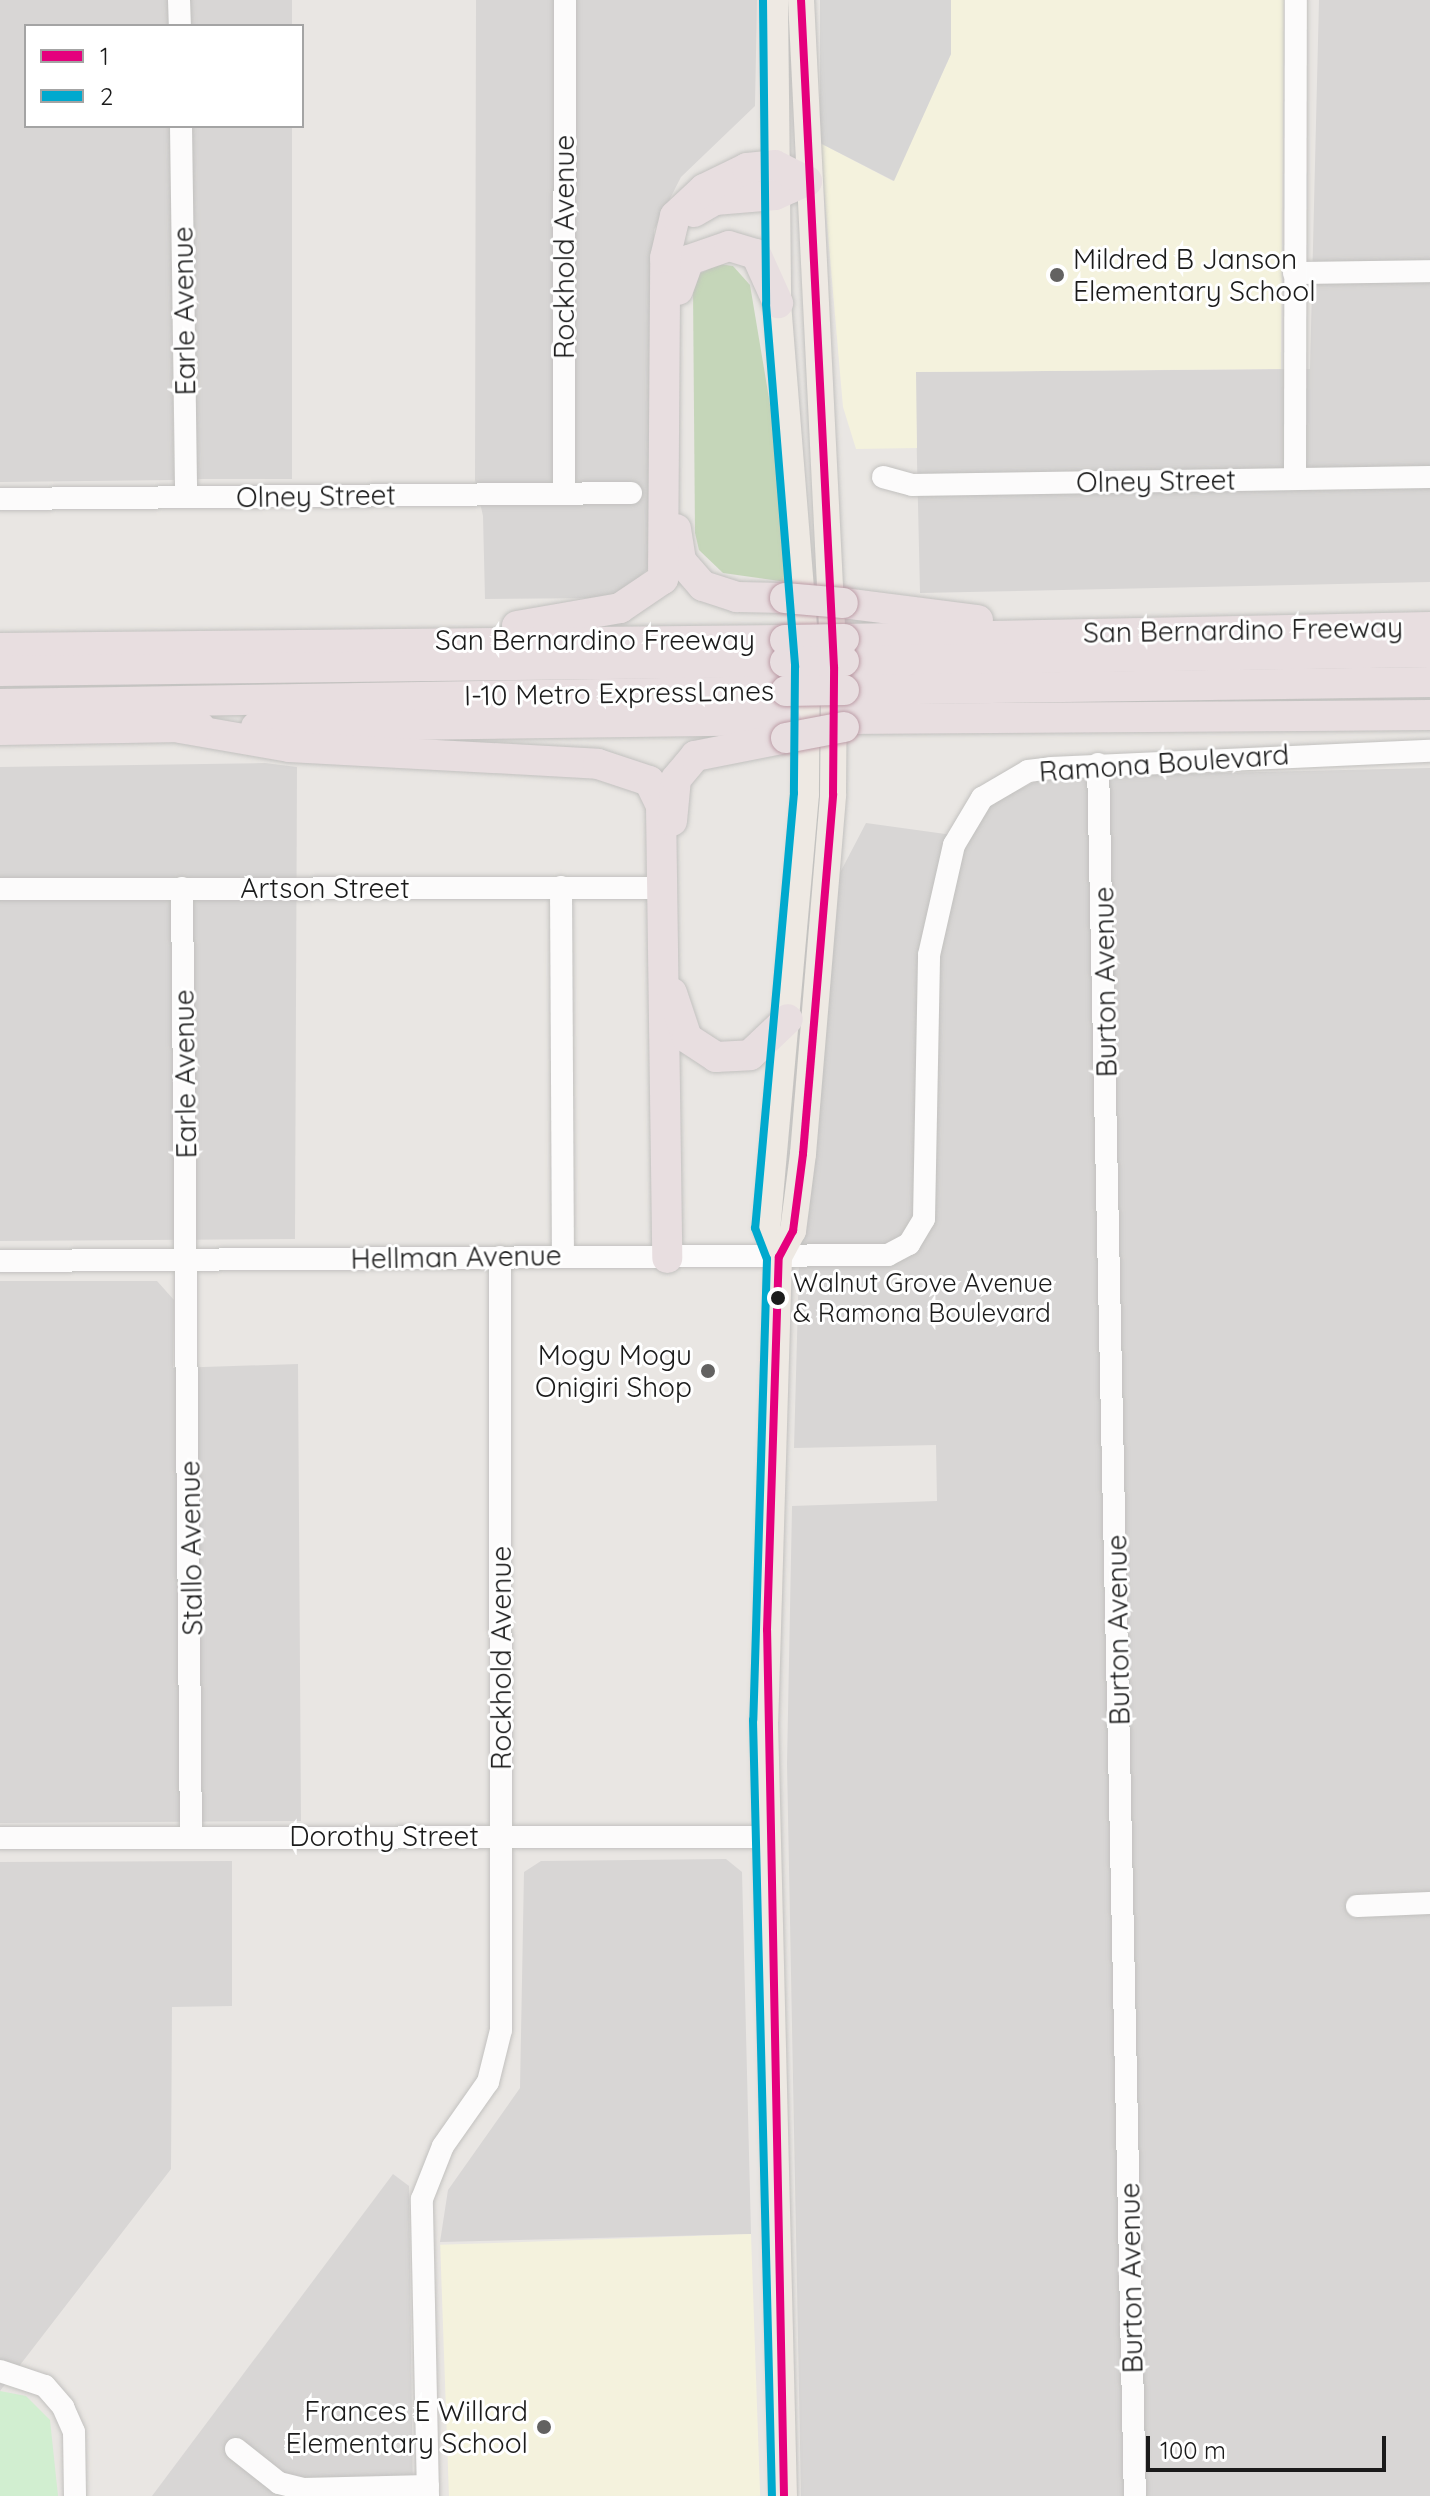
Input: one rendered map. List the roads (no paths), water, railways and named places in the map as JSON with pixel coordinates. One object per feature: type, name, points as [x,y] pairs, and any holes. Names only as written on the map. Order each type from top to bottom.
[{"type":"highway","points":[[436,640],[620,608],[663,579],[668,238],[675,216],[704,189],[747,168],[775,165],[807,181]]},
{"type":"highway","points":[[807,181],[775,195],[715,200],[694,213],[682,237],[678,290],[681,561],[716,593],[843,603],[1071,632]]},
{"type":"highway","points":[[678,290],[689,260],[703,249],[729,246],[756,254],[778,303]]},
{"type":"highway","name":"San Bernardino Freeway","points":[[846,692],[1071,632],[1430,627]]},
{"type":"highway","name":"San Bernardino Freeway","points":[[0,648],[436,640],[786,690]]},
{"type":"highway","name":"I-10 Metro ExpressLanes","points":[[846,692],[1430,652]]},
{"type":"highway","name":"I-10 Metro ExpressLanes","points":[[0,671],[846,692],[1430,682]]},
{"type":"highway","points":[[667,1258],[676,779],[786,690],[846,692]]},
{"type":"highway","name":"San Bernardino Freeway","points":[[0,730],[180,728],[786,690],[1430,715]]},
{"type":"highway","name":"I-10 Metro ExpressLanes","points":[[0,704],[786,690]]},
{"type":"highway","points":[[180,728],[289,747],[598,764],[649,781],[661,806],[667,1258]]},
{"type":"highway","points":[[672,993],[687,1038],[716,1057],[750,1055],[788,1019]]},
{"type":"main road","points":[[775,0],[778,303],[807,667],[806,794],[767,1228],[779,1257],[769,1837],[784,2496]]},
{"type":"main road","points":[[779,1257],[793,1231],[803,1154],[833,794],[834,652],[807,181],[801,0]]},
{"type":"street","points":[[179,0],[180,24]]},
{"type":"street","name":"Rockhold Avenue","points":[[564,493],[565,0]]},
{"type":"street","points":[[1295,479],[1296,0]]},
{"type":"street","name":"Earle Avenue","points":[[181,128],[186,497]]},
{"type":"street","points":[[1294,273],[1430,271]]},
{"type":"street","name":"Olney Street","points":[[883,477],[912,485],[1430,477]]},
{"type":"street","name":"Olney Street","points":[[0,499],[631,493]]},
{"type":"street","name":"Ramona Boulevard","points":[[909,1244],[924,1219],[929,955],[963,821],[982,798],[1028,771],[1098,764],[1430,751]]},
{"type":"street","name":"Burton Avenue","points":[[1098,764],[1135,2496]]},
{"type":"street","points":[[561,887],[563,1256]]},
{"type":"street","name":"Earle Avenue","points":[[182,888],[187,1260]]},
{"type":"street","name":"Artson Street","points":[[0,889],[649,888]]},
{"type":"street","name":"Hellman Avenue","points":[[0,1261],[563,1256],[875,1257],[909,1244]]},
{"type":"street","name":"Rockhold Avenue","points":[[428,2491],[422,2199],[443,2146],[496,2059],[501,1837],[500,1257]]},
{"type":"street","name":"Stallo Avenue","points":[[187,1260],[191,1836]]},
{"type":"street","name":"Dorothy Street","points":[[0,1838],[769,1837]]},
{"type":"street","points":[[1357,1906],[1430,1903]]},
{"type":"street","points":[[0,2371],[45,2386],[74,2432],[75,2496]]},
{"type":"street","points":[[236,2449],[279,2483],[303,2489],[428,2491]]},
{"type":"place","name":"Mildred B Janson Elementary School","points":[[1057,275]]},
{"type":"place","name":"Walnut Grove Avenue & Ramona Boulevard","points":[[778,1298]]},
{"type":"place","name":"Mogu Mogu Onigiri Shop","points":[[708,1371]]},
{"type":"place","name":"Frances E Willard Elementary School","points":[[544,2427]]}]
